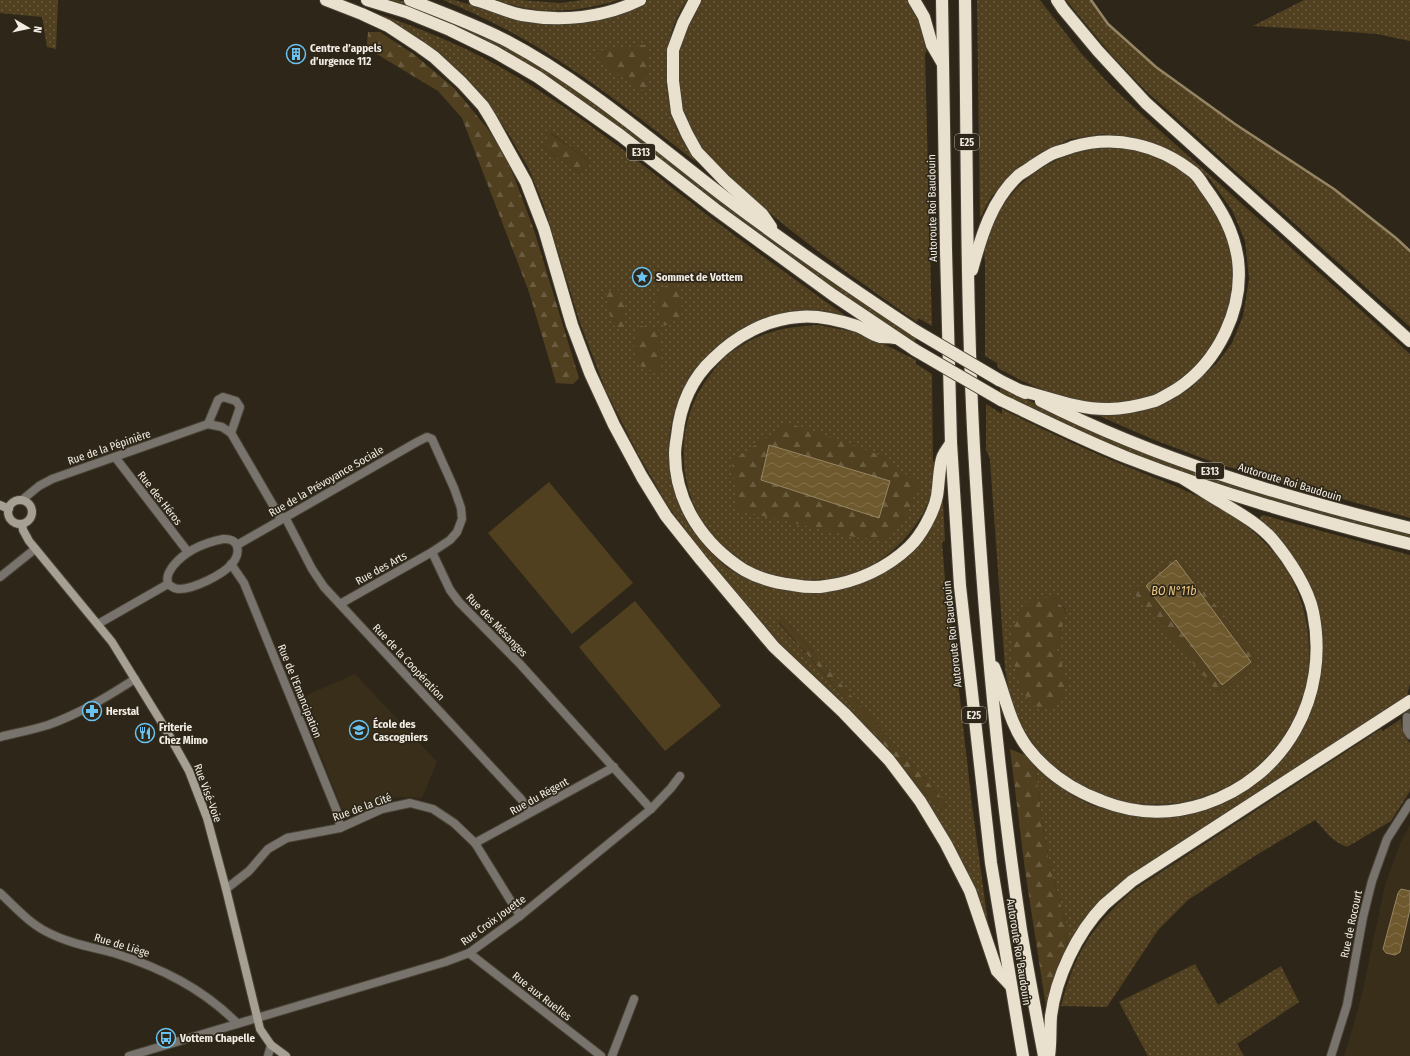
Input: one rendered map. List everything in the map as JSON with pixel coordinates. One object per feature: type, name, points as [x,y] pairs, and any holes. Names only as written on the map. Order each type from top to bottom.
[{"type":"highway","points":[[326,0],[388,26],[420,47],[434,57],[462,83],[483,106],[492,119],[526,182],[544,229],[572,325],[590,373],[614,425],[642,477],[666,516],[700,560],[774,647],[844,713],[889,760],[920,801],[946,844],[970,890],[997,971],[1011,986]]},
{"type":"highway","name":"E313","points":[[367,0],[406,12],[450,30],[495,52],[538,77],[620,136],[715,209],[895,338],[1001,400],[1127,458],[1184,479],[1296,515],[1410,544]]},
{"type":"highway","name":"E313","points":[[410,0],[503,39],[549,67],[613,110],[776,235]]},
{"type":"highway","points":[[475,0],[520,15],[544,18],[578,18],[606,12],[640,0]]},
{"type":"highway","points":[[695,0],[683,23],[673,50],[673,81],[677,112],[686,134],[697,152],[724,180],[762,214],[776,235]]},
{"type":"highway","points":[[914,0],[924,17],[932,45],[943,64]]},
{"type":"highway","name":"E25","points":[[942,0],[943,64]]},
{"type":"highway","name":"E25","points":[[965,0],[968,284],[974,447],[988,653],[1000,773],[1022,931],[1044,1056]]},
{"type":"highway","points":[[1057,0],[1098,51],[1146,104],[1410,341]]},
{"type":"highway","name":"Autoroute Roi Baudouin","points":[[943,64],[951,443],[960,586],[990,856],[1023,1056]]},
{"type":"highway","points":[[968,284],[981,238],[996,204],[1005,192],[1019,176],[1052,154],[1082,144],[1111,141],[1125,143],[1145,146],[1170,157],[1195,173],[1225,216],[1233,237],[1238,260],[1238,285],[1235,308],[1227,329],[1217,347],[1190,380],[1156,400],[1132,406],[1110,409],[1091,408],[1019,390]]},
{"type":"highway","name":"Autoroute Roi Baudouin","points":[[776,235],[843,283],[916,331],[999,380],[1071,416],[1134,444],[1203,469],[1303,501],[1410,528]]},
{"type":"highway","points":[[895,338],[879,336],[858,327],[827,318],[798,317],[771,322],[747,333],[724,348],[703,368],[687,395],[678,426],[675,454],[678,482],[686,506],[701,532],[716,548],[749,572],[782,583],[803,586],[826,586],[853,580],[890,563],[910,546],[927,521],[936,498],[942,457],[951,443]]},
{"type":"highway","points":[[988,653],[1012,720],[1026,745],[1042,764],[1069,786],[1088,796],[1119,808],[1151,812],[1187,809],[1215,800],[1241,788],[1262,772],[1282,750],[1296,729],[1310,700],[1316,666],[1316,635],[1312,610],[1302,584],[1289,561],[1272,539],[1247,518],[1184,479]]},
{"type":"highway","points":[[1049,1056],[1051,1016],[1059,983],[1074,947],[1085,929],[1104,905],[1132,882],[1410,701]]},
{"type":"street","points":[[223,397],[236,401],[240,407],[231,433],[222,427],[208,424],[218,400],[223,397]]},
{"type":"street","name":"Rue de la Pépinière","points":[[22,500],[38,486],[52,479],[208,424]]},
{"type":"street","name":"Rue de la Coopération","points":[[231,433],[283,518],[316,577],[522,799],[530,812]]},
{"type":"street","name":"Rue de la Prévoyance Sociale","points":[[237,545],[426,437],[432,439],[436,446],[456,494],[462,515],[461,524],[454,537],[432,552]]},
{"type":"street","name":"Rue des Héros","points":[[115,457],[188,552]]},
{"type":"street","points":[[9,510],[13,502],[22,500],[30,506],[32,514],[28,521],[22,524]]},
{"type":"street","name":"Rue Visé-Voie","points":[[0,505],[9,510],[9,517],[11,520],[18,524],[22,524],[25,535],[112,642],[165,728],[189,771],[206,818],[226,889],[256,1018],[260,1029],[271,1045],[286,1056]]},
{"type":"street","points":[[223,539],[230,539],[237,545],[237,556],[231,564],[218,575],[197,585],[178,589],[168,584],[167,576],[171,569],[188,552],[210,542],[223,539]]},
{"type":"street","points":[[0,578],[36,549]]},
{"type":"street","name":"Rue des Arts","points":[[340,604],[432,552]]},
{"type":"street","name":"Rue des Mésanges","points":[[432,552],[450,590],[459,602],[512,655],[651,808]]},
{"type":"street","name":"Rue de l'Emancipation","points":[[231,564],[244,583],[338,814],[340,828]]},
{"type":"street","points":[[98,624],[168,584]]},
{"type":"street","points":[[0,737],[47,725],[73,715],[99,702],[135,679]]},
{"type":"street","points":[[1407,717],[1407,730],[1410,735]]},
{"type":"street","name":"Rue du Régent","points":[[475,843],[614,767]]},
{"type":"street","name":"Rue Croix Jouette","points":[[129,1056],[445,962],[469,953],[520,916],[651,808],[671,788],[680,776]]},
{"type":"street","name":"Rue de la Cité","points":[[226,889],[249,870],[268,849],[287,838],[340,828],[382,810],[410,803],[433,809],[454,823],[475,843],[520,916]]},
{"type":"street","name":"Rue de Rocourt","points":[[1331,1056],[1347,1005],[1372,881],[1387,839],[1410,803]]},
{"type":"street","name":"Rue de Liège","points":[[0,893],[33,924],[46,932],[69,941],[114,953],[155,967],[170,974],[185,982],[207,998],[227,1013],[237,1023]]},
{"type":"street","name":"Rue aux Ruelles","points":[[469,953],[601,1056]]},
{"type":"street","points":[[612,1056],[634,998]]},
{"type":"street","points":[[268,1056],[271,1045]]},
{"type":"shaded area","name":"École des Cascogniers","points":[[355,674],[437,762],[422,798],[393,798],[358,816],[345,811],[342,808],[298,699]]},
{"type":"shaded area","points":[[1410,825],[1410,1056],[1344,1056],[1363,989],[1385,885],[1400,844]]},
{"type":"green space","points":[[0,0],[58,0],[56,49],[47,47],[42,17],[0,13]]},
{"type":"green space","points":[[384,0],[398,0],[405,2],[500,43],[542,67],[585,96],[916,337],[915,343],[837,291],[771,243],[583,101]]},
{"type":"green space","points":[[443,0],[454,0],[513,17],[635,6],[647,0],[687,0],[673,26],[669,41],[666,86],[676,128],[696,162],[627,109],[557,59],[507,30]]},
{"type":"green space","points":[[495,0],[560,3],[583,0],[619,0],[572,10],[543,10],[512,5]]},
{"type":"green space","points":[[702,0],[909,0],[917,13],[928,48],[925,54],[932,326],[918,318],[917,322],[836,265],[742,190],[703,152],[690,131],[685,118],[678,90],[677,76],[680,48],[697,6]]},
{"type":"green space","points":[[977,0],[1040,0],[1081,53],[1112,87],[1410,354],[1410,518],[1218,464],[1152,439],[1095,414],[1130,414],[1158,406],[1190,389],[1217,363],[1232,343],[1243,316],[1249,279],[1245,241],[1232,210],[1209,178],[1188,160],[1168,148],[1138,139],[1103,134],[1070,139],[1041,152],[1015,170],[991,197],[980,218]]},
{"type":"green space","points":[[1066,0],[1090,0],[1108,24],[1156,67],[1235,124],[1334,189],[1396,238],[1410,251],[1410,327],[1146,91],[1109,52]]},
{"type":"green space","points":[[1304,0],[1410,0],[1410,41],[1377,34],[1253,26]]},
{"type":"green space","points":[[376,13],[421,29],[464,48],[493,63],[550,98],[577,116],[727,230],[847,317],[828,311],[811,310],[781,313],[766,317],[739,330],[710,352],[696,368],[682,392],[674,414],[669,437],[669,461],[673,484],[680,507],[691,527],[705,546],[725,566],[739,575],[753,581],[775,588],[808,593],[835,591],[876,576],[926,531],[943,501],[945,541],[942,542],[948,618],[951,619],[972,805],[989,931],[906,777],[778,646],[721,578],[668,506],[638,454],[606,391],[580,323],[544,206],[529,169],[508,133],[490,107],[466,78],[438,54],[407,31]],"holes":[[[551,133],[590,161],[580,174],[542,146]],[[782,617],[947,804],[940,811],[779,623]]]},
{"type":"green space","points":[[368,32],[380,32],[415,55],[455,89],[487,128],[502,151],[513,174],[534,230],[579,378],[573,384],[556,383],[529,292],[462,118],[438,91],[375,53],[367,44]]},
{"type":"green space","points":[[650,44],[645,92],[599,62],[595,56],[603,50]]},
{"type":"green space","points":[[550,133],[590,161],[580,174],[542,146]]},
{"type":"green space","points":[[1100,148],[1128,149],[1147,154],[1182,171],[1196,183],[1228,230],[1236,284],[1226,324],[1205,358],[1176,384],[1160,393],[1125,403],[1105,404],[1087,403],[1046,391],[1022,381],[998,368],[997,363],[985,356],[985,253],[989,234],[1000,211],[1008,198],[1018,187],[1042,168],[1070,155]]},
{"type":"green space","points":[[677,282],[683,312],[677,320],[664,326],[655,303],[663,287]]},
{"type":"green space","points":[[617,287],[625,309],[624,329],[612,325],[606,293]]},
{"type":"green space","points":[[818,325],[861,333],[916,360],[916,364],[932,374],[933,462],[936,463],[936,474],[932,494],[921,517],[905,539],[885,557],[854,573],[833,578],[811,580],[771,575],[760,571],[735,556],[713,537],[697,512],[689,493],[685,472],[684,452],[685,431],[690,411],[699,392],[710,375],[727,356],[744,344],[774,331]]},
{"type":"green space","points":[[640,326],[658,328],[662,352],[659,372],[642,368],[633,349]]},
{"type":"green space","points":[[1000,386],[1070,421],[1410,534],[1410,539],[1233,490],[1163,466],[1096,438],[1032,408],[1000,392]]},
{"type":"green space","points":[[986,404],[1002,414],[1002,409],[1077,445],[1197,496],[1231,515],[1262,540],[1273,552],[1290,577],[1302,605],[1308,635],[1309,664],[1305,689],[1297,713],[1291,724],[1277,745],[1248,774],[1214,793],[1178,803],[1140,804],[1104,796],[1070,779],[1041,753],[1018,719],[1008,687],[1005,668],[990,460],[986,449]],"holes":[[[1054,597],[1066,610],[1057,649]]]},
{"type":"green space","points":[[788,423],[883,456],[919,485],[905,518],[889,539],[859,538],[737,510],[732,461]]},
{"type":"green space","points":[[549,482],[633,583],[572,634],[488,533]]},
{"type":"green space","points":[[1263,515],[1410,555],[1410,684],[1407,695],[1387,708],[1388,712],[1140,872],[1067,952],[1066,923],[1052,875],[1043,828],[1035,764],[1075,797],[1094,806],[1121,813],[1151,817],[1190,814],[1219,805],[1245,792],[1268,773],[1287,751],[1312,700],[1315,610],[1260,522],[1260,517]]},
{"type":"green space","name":"BO N°11b","points":[[1177,556],[1259,660],[1220,695],[1132,591]]},
{"type":"green space","points":[[1054,597],[1066,611],[1057,649],[1068,684],[1055,709],[1033,706],[1023,692],[1011,655],[1012,630],[1027,600]]},
{"type":"green space","points":[[635,601],[721,706],[665,751],[579,647]]},
{"type":"green space","points":[[782,617],[947,804],[940,811],[779,622]]},
{"type":"green space","points":[[1401,719],[1403,732],[1410,743],[1410,791],[1391,821],[1347,847],[1341,845],[1333,839],[1315,820],[1253,857],[1188,900],[1158,930],[1107,1007],[1061,1006],[1072,971],[1086,942],[1095,929],[1132,891],[1381,729],[1383,731]]},
{"type":"green space","points":[[1010,749],[1025,755],[1035,764],[1043,828],[1052,875],[1066,923],[1067,952],[1049,1004],[1046,1007],[1025,870]]},
{"type":"green space","points":[[1195,964],[1218,1005],[1281,966],[1299,1002],[1237,1044],[1244,1056],[1148,1056],[1119,1002]]},
{"type":"water","points":[[769,445],[890,481],[879,518],[761,480]]},
{"type":"water","name":"BO N°11b","points":[[1176,560],[1251,662],[1222,685],[1146,586]]},
{"type":"water","points":[[1401,889],[1410,891],[1410,909],[1400,952],[1395,955],[1386,953],[1383,949],[1398,893]]},
{"type":"waterway","points":[[1091,0],[1108,24],[1156,67],[1235,124],[1334,189],[1396,238],[1410,251]]},
{"type":"tunnel","points":[[1407,717],[1410,703]]},
{"type":"place","name":"Centre d’appels d’urgence 112","points":[[296,54]]},
{"type":"place","name":"Sommet de Vottem","points":[[642,277]]},
{"type":"place","name":"Herstal","points":[[92,711]]},
{"type":"place","name":"École des Cascogniers","points":[[359,730]]},
{"type":"place","name":"Friterie Chez Mimo","points":[[145,733]]},
{"type":"place","name":"Vottem Chapelle","points":[[166,1038]]}]
